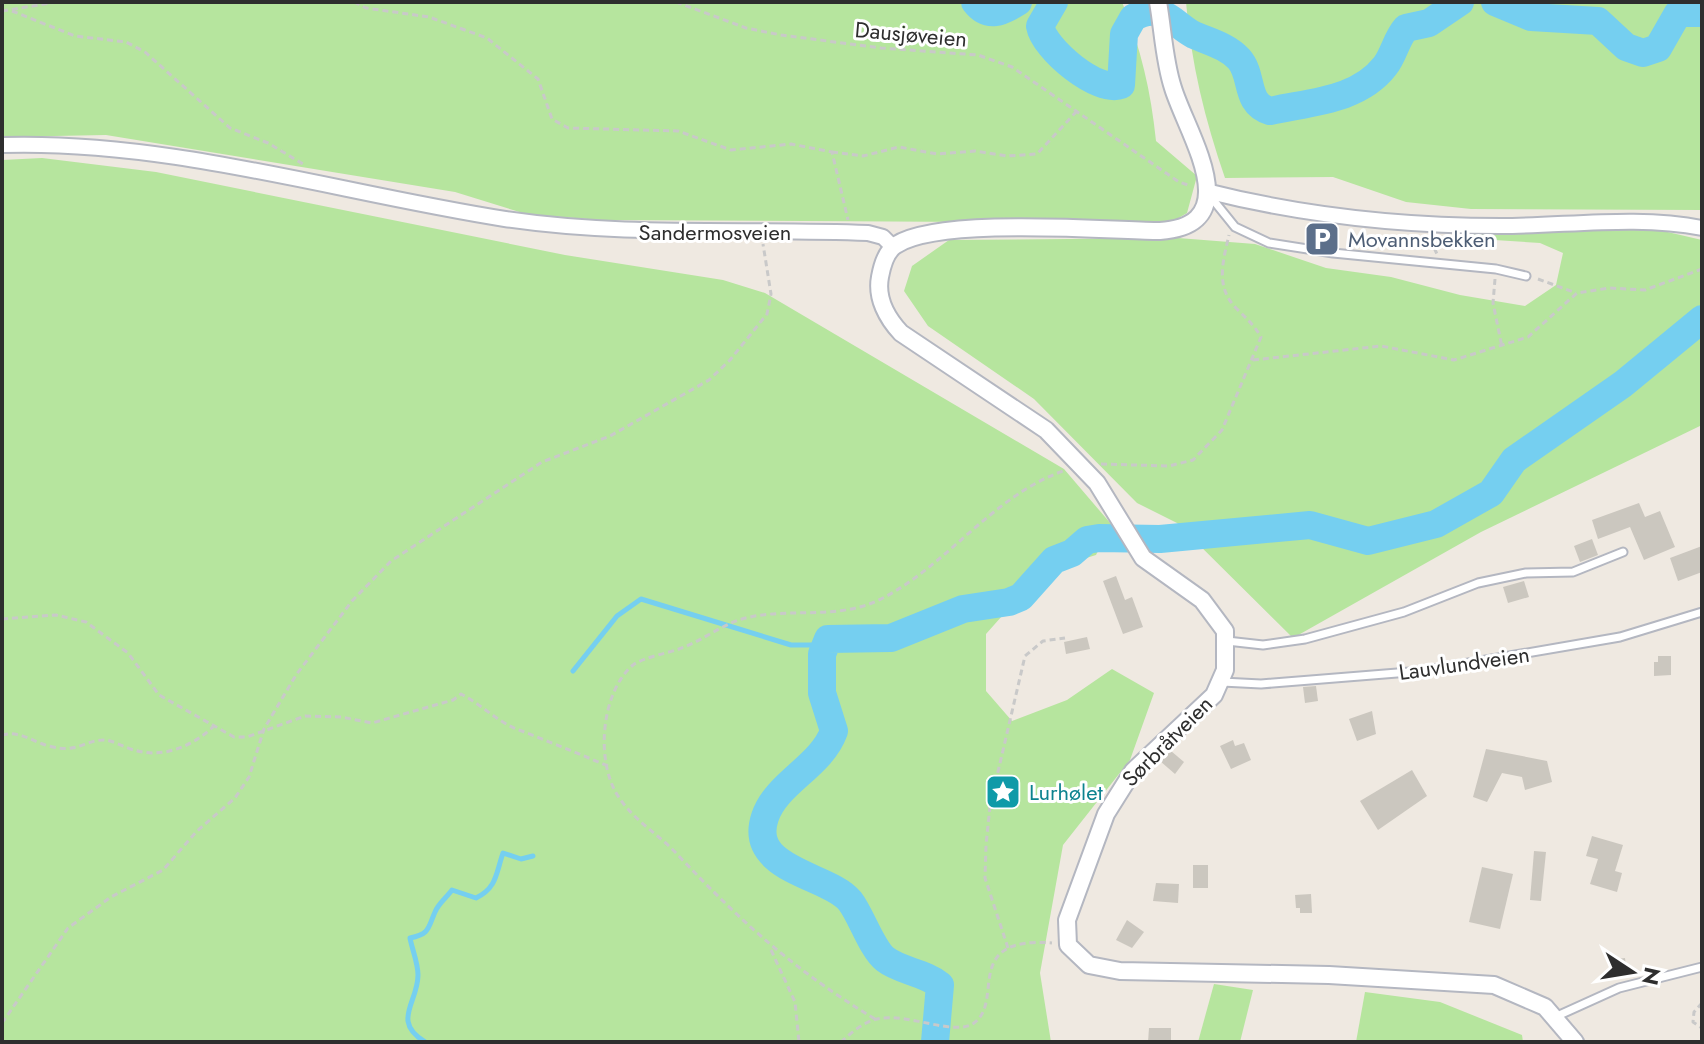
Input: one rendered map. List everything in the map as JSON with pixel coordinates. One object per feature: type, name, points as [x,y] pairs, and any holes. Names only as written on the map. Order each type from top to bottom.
[{"type":"street","points":[[1159,9],[1172,87],[1204,168],[1206,191],[1200,214],[1180,230],[950,230],[915,236],[892,246],[884,261],[879,284],[892,323],[923,349],[1046,430],[1082,464],[1149,565],[1202,600],[1220,621],[1227,641]]},
{"type":"street","name":"Sandermosveien","points":[[2,145],[64,144],[130,150],[506,219],[623,232],[849,232],[877,235],[892,246]]},
{"type":"street","points":[[1206,191],[1257,204],[1427,223],[1621,223],[1702,228]]},
{"type":"street","name":"Sørbråtveien","points":[[1227,641],[1222,682],[1214,695],[1133,771],[1116,793],[1067,920],[1068,945],[1080,960],[1101,969],[1146,973],[1329,975],[1494,985],[1525,996],[1555,1017],[1575,1042]]},
{"type":"lane","points":[[1206,191],[1231,224],[1269,243],[1496,269],[1526,276]]},
{"type":"lane","points":[[1227,641],[1263,645],[1305,639],[1384,618],[1478,583],[1526,573],[1573,572],[1623,552]]},
{"type":"lane","name":"Lauvlundveien","points":[[1222,682],[1261,684],[1422,671],[1620,637],[1702,612]]},
{"type":"lane","points":[[1555,1017],[1619,988],[1702,967]]},
{"type":"path","points":[[2,11],[57,2]]},
{"type":"path","points":[[354,2],[366,8],[429,17],[487,38],[538,79],[552,119],[568,128],[678,131],[731,150],[791,144],[863,156],[899,147],[937,154],[975,151],[1007,156],[1037,154],[1077,111]]},
{"type":"path","name":"Dausjøveien","points":[[676,2],[746,28],[781,35],[881,48],[978,55],[1012,67],[1179,182],[1206,191]]},
{"type":"path","points":[[12,11],[75,36],[126,42],[145,52],[230,128],[268,143],[309,167]]},
{"type":"path","points":[[832,152],[849,232]]},
{"type":"path","points":[[1427,223],[1442,265]]},
{"type":"path","points":[[1043,942],[1008,948],[993,962],[985,1008],[976,1023],[962,1029],[942,1028],[924,1020],[875,1019],[816,984],[770,946],[638,820],[618,797],[608,766],[604,714],[615,687],[635,664],[683,648],[734,621],[752,616],[816,614],[880,599],[937,559],[1036,481],[1082,464],[1169,466],[1193,460],[1222,430],[1239,381],[1252,361],[1261,337],[1252,322],[1233,306],[1220,275],[1231,224]]},
{"type":"path","points":[[2,1023],[68,928],[111,897],[163,870],[197,831],[235,798],[249,777],[264,729],[305,663],[352,601],[391,561],[542,462],[610,436],[709,380],[730,360],[767,314],[771,294],[764,232]]},
{"type":"path","points":[[1496,269],[1493,303],[1502,347]]},
{"type":"path","points":[[1526,276],[1577,293],[1609,288],[1645,290],[1702,269]]},
{"type":"path","points":[[1252,361],[1381,346],[1454,360],[1528,337],[1577,293]]},
{"type":"path","points":[[2,619],[56,615],[86,622],[128,653],[159,695],[234,737],[247,737],[305,716],[341,717],[372,723],[453,700],[461,694],[484,705],[512,727],[535,733],[545,741],[608,766]]},
{"type":"path","points":[[1008,948],[985,878],[990,806],[1025,656],[1043,641],[1065,638]]},
{"type":"path","points":[[2,735],[15,733],[52,747],[73,749],[104,740],[140,752],[164,752],[199,740],[214,726]]},
{"type":"path","points":[[770,946],[795,1002],[799,1042]]},
{"type":"path","points":[[1702,1003],[1694,1012],[1693,1022],[1702,1028]]},
{"type":"path","points":[[841,1042],[875,1019]]},
{"type":"green space","points":[[2,2],[1122,2],[1144,70],[1156,141],[1197,176],[1187,213],[1170,223],[600,220],[526,214],[455,192],[106,135],[2,137]]},
{"type":"green space","points":[[1186,2],[1702,2],[1702,210],[1471,209],[1406,202],[1333,177],[1225,178],[1200,91]]},
{"type":"green space","points":[[42,158],[156,172],[565,255],[723,280],[765,293],[1064,469],[1111,524],[1096,555],[1041,572],[986,634],[986,691],[1012,721],[1067,700],[1112,669],[1154,693],[1130,760],[1063,845],[1040,973],[1051,1042],[2,1042],[2,160]]},
{"type":"green space","points":[[1469,227],[1646,227],[1702,240],[1702,425],[1481,532],[1293,638],[1177,523],[1137,503],[1034,399],[928,326],[904,291],[912,266],[949,240],[1178,238],[1255,244],[1326,268],[1391,277],[1460,295],[1525,306],[1556,285],[1563,253],[1540,243],[1463,238]]},
{"type":"green space","points":[[1214,984],[1253,990],[1240,1042],[1198,1042]]},
{"type":"green space","points":[[1365,992],[1440,1002],[1522,1035],[1523,1042],[1356,1042]]},
{"type":"building","points":[[1639,503],[1645,517],[1660,511],[1675,547],[1644,560],[1630,527],[1598,539],[1592,520]]},
{"type":"building","points":[[1592,539],[1598,555],[1580,562],[1574,546]]},
{"type":"building","points":[[1702,546],[1702,572],[1678,581],[1670,558]]},
{"type":"building","points":[[1116,576],[1125,600],[1132,597],[1143,627],[1123,634],[1103,581]]},
{"type":"building","points":[[1524,581],[1529,597],[1508,603],[1503,587]]},
{"type":"building","points":[[1087,637],[1090,649],[1066,654],[1064,642]]},
{"type":"building","points":[[1658,656],[1671,656],[1671,675],[1654,676],[1654,662],[1658,662]]},
{"type":"building","points":[[1316,686],[1318,701],[1305,703],[1303,687]]},
{"type":"building","points":[[1372,711],[1376,734],[1357,741],[1349,719]]},
{"type":"building","points":[[1233,740],[1235,746],[1244,743],[1251,760],[1231,769],[1220,746]]},
{"type":"building","points":[[1486,749],[1547,761],[1552,782],[1525,790],[1522,777],[1502,773],[1487,802],[1473,797]]},
{"type":"building","points":[[1171,751],[1184,762],[1175,774],[1160,761]]},
{"type":"building","points":[[1412,770],[1427,796],[1378,830],[1360,801]]},
{"type":"building","points":[[1592,836],[1623,845],[1615,871],[1622,873],[1617,892],[1590,884],[1598,859],[1586,856]]},
{"type":"building","points":[[1534,851],[1546,852],[1541,901],[1530,900]]},
{"type":"building","points":[[1193,865],[1208,865],[1208,888],[1193,888]]},
{"type":"building","points":[[1482,867],[1513,874],[1500,929],[1469,922]]},
{"type":"building","points":[[1156,883],[1179,884],[1178,903],[1153,901]]},
{"type":"building","points":[[1311,894],[1312,913],[1300,913],[1300,908],[1296,908],[1295,895]]},
{"type":"building","points":[[1127,920],[1144,932],[1132,948],[1116,940]]},
{"type":"building","points":[[1625,958],[1627,975],[1611,977],[1609,960]]},
{"type":"building","points":[[1149,1028],[1171,1028],[1171,1042],[1148,1042]]},
{"type":"waterway","name":"Movannsbekken","points":[[975,2],[990,12],[1006,9],[1018,2]]},
{"type":"waterway","name":"Movannsbekken","points":[[1054,2],[1040,26],[1044,36],[1073,68],[1099,83],[1121,85],[1124,34],[1133,18],[1143,13],[1160,13],[1239,59],[1256,102],[1270,111],[1332,98],[1361,87],[1385,66],[1406,28],[1429,23],[1460,2]]},
{"type":"waterway","name":"Movannsbekken","points":[[1495,2],[1531,17],[1598,21],[1626,47],[1643,53],[1658,48],[1678,13],[1702,13]]},
{"type":"waterway","name":"Movannsbekken","points":[[935,1042],[940,985],[885,959],[850,901],[840,892],[779,860],[768,849],[763,835],[765,817],[771,805],[819,755],[834,731],[822,693],[822,654],[828,639],[891,638],[963,609],[1009,602],[1021,597],[1054,560],[1072,553],[1087,540],[1160,539],[1310,525],[1368,541],[1436,524],[1491,493],[1514,460],[1623,384],[1702,319]]},
{"type":"waterway","points":[[573,671],[617,616],[641,599],[791,645],[824,645]]},
{"type":"waterway","points":[[425,1042],[415,1034],[408,1019],[418,975],[410,938],[427,930],[436,909],[452,890],[476,898],[488,890],[503,853],[521,859],[533,856]]},
{"type":"place","name":"Movannsbekken","points":[[1322,239]]},
{"type":"place","name":"Lurhølet","points":[[1003,792]]}]
